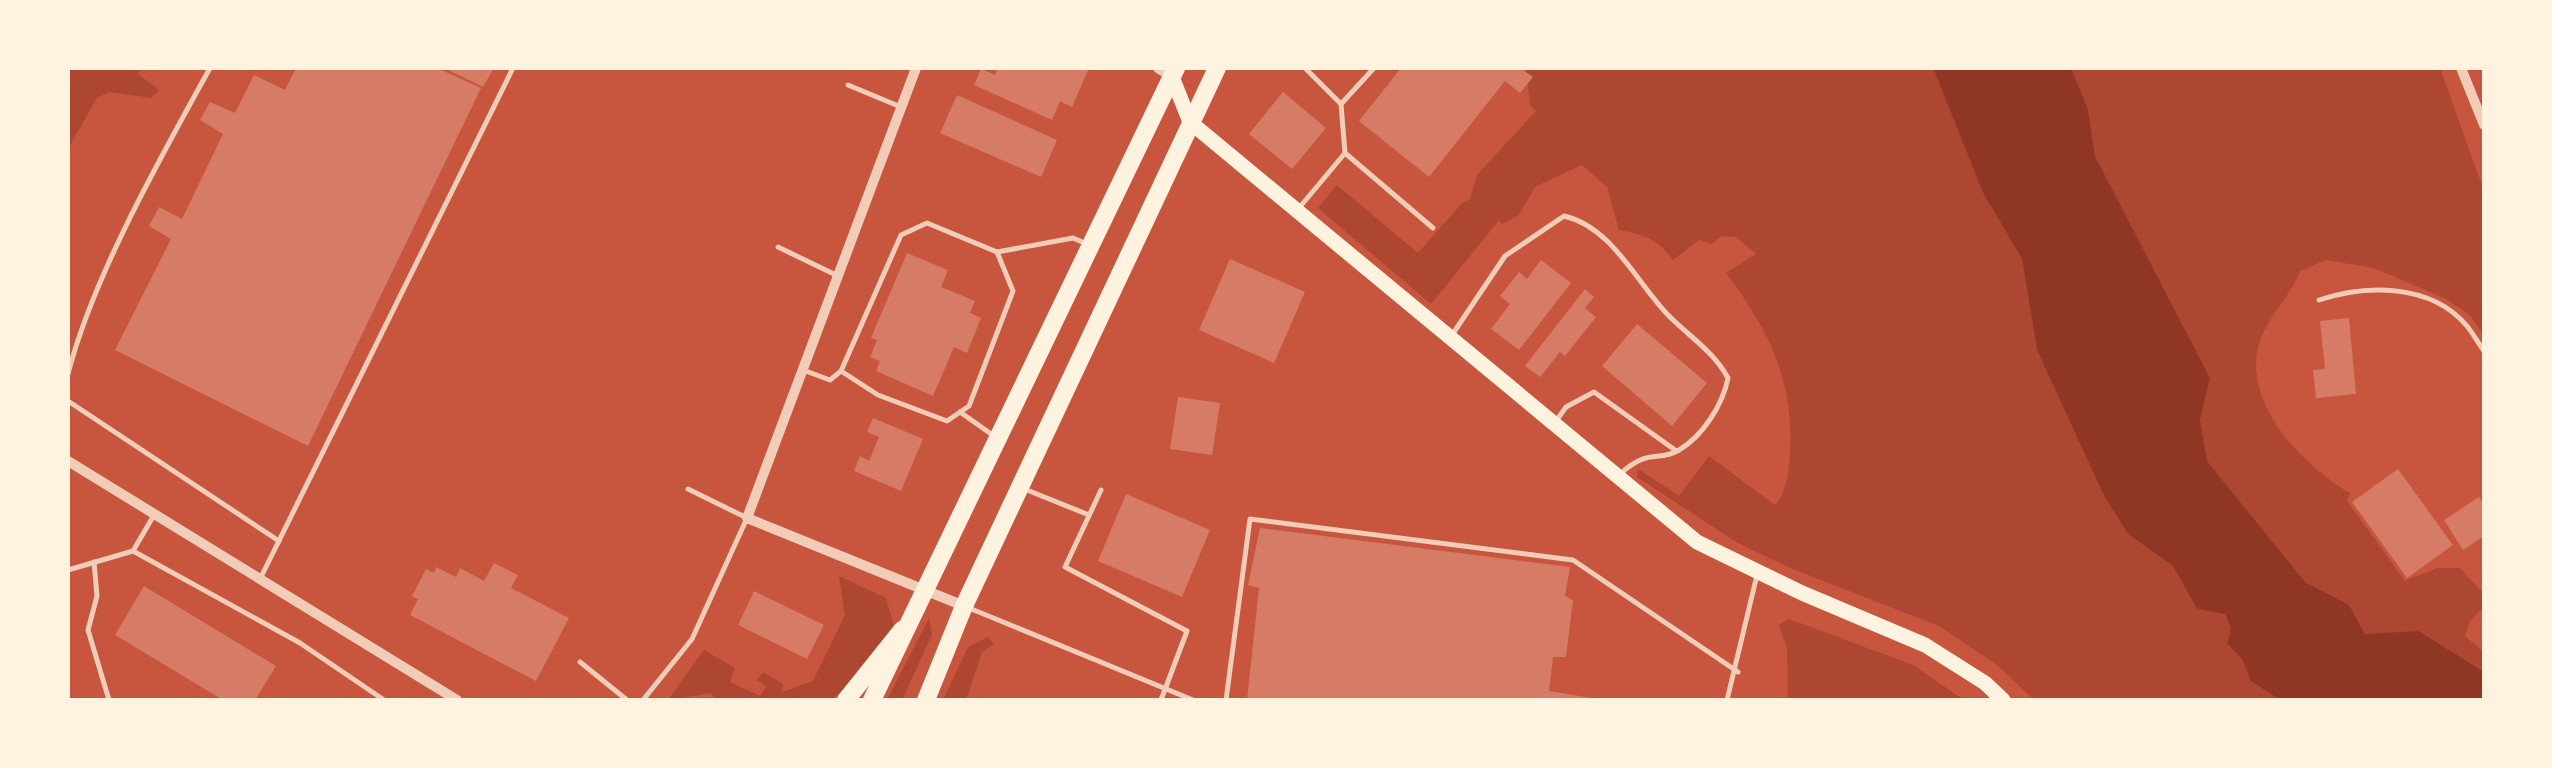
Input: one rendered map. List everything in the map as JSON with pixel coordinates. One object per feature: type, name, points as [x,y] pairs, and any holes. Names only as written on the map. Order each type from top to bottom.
[{"type":"main road","points":[[926,700],[964,606],[1217,68]]},
{"type":"main road","points":[[1168,70],[1190,122],[1697,542],[1925,644],[1985,683],[2002,700]]},
{"type":"main road","points":[[872,700],[902,630],[925,590],[1090,246],[1168,70]]},
{"type":"main road","points":[[846,700],[902,630]]},
{"type":"street","points":[[916,68],[747,518],[964,606]]},
{"type":"street","points":[[2460,68],[2484,125]]},
{"type":"street","points":[[68,461],[450,699]]},
{"type":"lane","points":[[68,374],[78,335],[168,145],[210,68]]},
{"type":"lane","points":[[260,579],[513,68]]},
{"type":"lane","points":[[1297,211],[1345,153],[1341,104],[1304,68]]},
{"type":"lane","points":[[1341,104],[1374,68]]},
{"type":"lane","points":[[848,85],[901,108]]},
{"type":"lane","points":[[1345,153],[1432,228]]},
{"type":"lane","points":[[1450,338],[1505,256],[1564,216],[1582,220],[1603,238],[1669,316],[1717,357],[1728,378],[1723,404],[1678,451],[1639,456],[1617,476]]},
{"type":"lane","points":[[800,369],[830,380],[841,371],[901,235],[927,223],[997,252],[1073,238],[1090,246]]},
{"type":"lane","points":[[778,247],[836,275]]},
{"type":"lane","points":[[841,371],[878,396],[946,421],[969,406],[1013,291],[997,252]]},
{"type":"lane","points":[[2319,300],[2357,290],[2410,294],[2452,312],[2484,351]]},
{"type":"lane","points":[[1554,424],[1566,407],[1594,392],[1678,451]]},
{"type":"lane","points":[[68,401],[279,541]]},
{"type":"lane","points":[[960,412],[998,439]]},
{"type":"lane","points":[[1021,487],[1089,514]]},
{"type":"lane","points":[[643,700],[692,638],[747,518],[688,488]]},
{"type":"lane","points":[[1101,490],[1065,567],[1187,631],[1161,700]]},
{"type":"lane","points":[[68,570],[133,550],[154,515]]},
{"type":"lane","points":[[1226,700],[1250,518],[1573,560],[1738,672]]},
{"type":"lane","points":[[133,550],[300,643],[384,700]]},
{"type":"lane","points":[[94,562],[98,596],[88,630],[109,700]]},
{"type":"lane","points":[[1727,700],[1738,672],[1758,572]]},
{"type":"lane","points":[[964,606],[1193,700]]},
{"type":"lane","points":[[580,662],[628,700]]},
{"type":"shaded area","points":[[68,68],[143,68],[138,74],[159,90],[151,98],[109,92],[97,98],[68,149]]},
{"type":"shaded area","points":[[1526,68],[1933,68],[1983,193],[2022,259],[2037,350],[2104,496],[2128,534],[2173,566],[2197,609],[2225,614],[2231,628],[2227,645],[2242,659],[2251,681],[2280,700],[2034,700],[1997,665],[1939,626],[1790,568],[1736,542],[1637,477],[1638,469],[1679,496],[1709,456],[1775,505],[1782,494],[1790,453],[1788,402],[1766,336],[1726,273],[1756,254],[1736,237],[1722,236],[1712,244],[1699,240],[1673,260],[1649,239],[1619,230],[1607,187],[1582,165],[1535,187],[1519,215],[1502,224],[1499,220],[1431,304],[1318,208],[1337,185],[1418,253],[1470,199],[1477,175],[1536,111],[1530,105]]},
{"type":"shaded area","points":[[1933,68],[2071,68],[2088,109],[2095,156],[2210,378],[2200,419],[2207,461],[2305,582],[2349,605],[2365,634],[2419,631],[2484,672],[2484,700],[2280,700],[2251,681],[2242,659],[2227,644],[2231,628],[2225,614],[2197,609],[2173,566],[2128,534],[2104,496],[2037,350],[2022,259],[1983,193]]},
{"type":"shaded area","points":[[2071,68],[2440,68],[2484,191],[2484,336],[2470,315],[2446,299],[2374,268],[2326,260],[2300,271],[2263,334],[2256,367],[2259,389],[2280,431],[2314,467],[2350,493],[2347,501],[2405,581],[2437,568],[2460,568],[2482,592],[2484,607],[2470,621],[2465,636],[2484,652],[2484,672],[2419,631],[2365,635],[2349,605],[2305,582],[2207,461],[2200,419],[2210,378],[2095,156],[2088,109]]},
{"type":"shaded area","points":[[839,576],[886,598],[894,626],[866,666],[830,700],[716,700],[711,693],[668,700],[704,650],[735,668],[730,682],[760,696],[766,686],[757,680],[763,672],[783,684],[782,692],[813,681],[845,615]]},
{"type":"shaded area","points":[[929,618],[932,635],[902,700],[887,700]]},
{"type":"shaded area","points":[[1789,619],[1913,665],[1964,700],[1788,700],[1787,648],[1779,625]]},
{"type":"shaded area","points":[[988,637],[994,644],[982,652],[966,700],[943,700],[968,647]]},
{"type":"building","points":[[296,68],[437,68],[481,88],[308,446],[115,350],[171,239],[149,226],[159,207],[182,219],[223,134],[200,120],[210,102],[235,113],[254,75],[285,90]]},
{"type":"building","points":[[444,68],[494,68],[483,87]]},
{"type":"building","points":[[998,68],[1088,70],[1072,107],[1060,101],[1052,120],[974,85],[981,69],[995,75]]},
{"type":"building","points":[[1401,68],[1520,68],[1533,77],[1520,93],[1505,81],[1429,177],[1359,121]]},
{"type":"building","points":[[1283,92],[1326,128],[1292,169],[1249,134]]},
{"type":"building","points":[[957,95],[1057,140],[1041,177],[940,133]]},
{"type":"building","points":[[907,253],[948,270],[941,287],[975,301],[970,313],[981,318],[967,353],[954,347],[933,396],[876,371],[880,361],[870,357],[877,340],[871,338]]},
{"type":"building","points":[[1230,259],[1305,292],[1274,363],[1199,330]]},
{"type":"building","points":[[1541,260],[1571,283],[1519,350],[1491,329],[1510,304],[1500,296],[1519,272],[1527,279]]},
{"type":"building","points":[[1585,289],[1594,297],[1585,308],[1596,317],[1565,356],[1560,352],[1540,377],[1525,366]]},
{"type":"building","points":[[2349,318],[2356,394],[2316,398],[2313,370],[2325,369],[2320,321]]},
{"type":"building","points":[[1637,324],[1707,383],[1672,426],[1602,366]]},
{"type":"building","points":[[1178,397],[1220,403],[1212,455],[1170,449]]},
{"type":"building","points":[[873,418],[923,439],[901,491],[854,471],[860,456],[869,461],[879,437],[867,432]]},
{"type":"building","points":[[2398,469],[2453,545],[2407,578],[2352,502]]},
{"type":"building","points":[[1126,494],[1210,530],[1182,597],[1098,561]]},
{"type":"building","points":[[2479,497],[2484,505],[2484,536],[2463,550],[2444,520]]},
{"type":"building","points":[[1260,528],[1570,567],[1565,596],[1573,600],[1566,657],[1553,657],[1549,691],[1603,700],[1247,700],[1259,588],[1248,585]]},
{"type":"building","points":[[494,563],[518,575],[511,588],[569,618],[536,681],[410,615],[418,599],[412,596],[426,569],[434,573],[436,567],[456,577],[460,568],[484,581]]},
{"type":"building","points":[[144,586],[276,666],[255,700],[223,700],[115,635]]},
{"type":"building","points":[[754,591],[824,625],[807,659],[738,625]]}]
